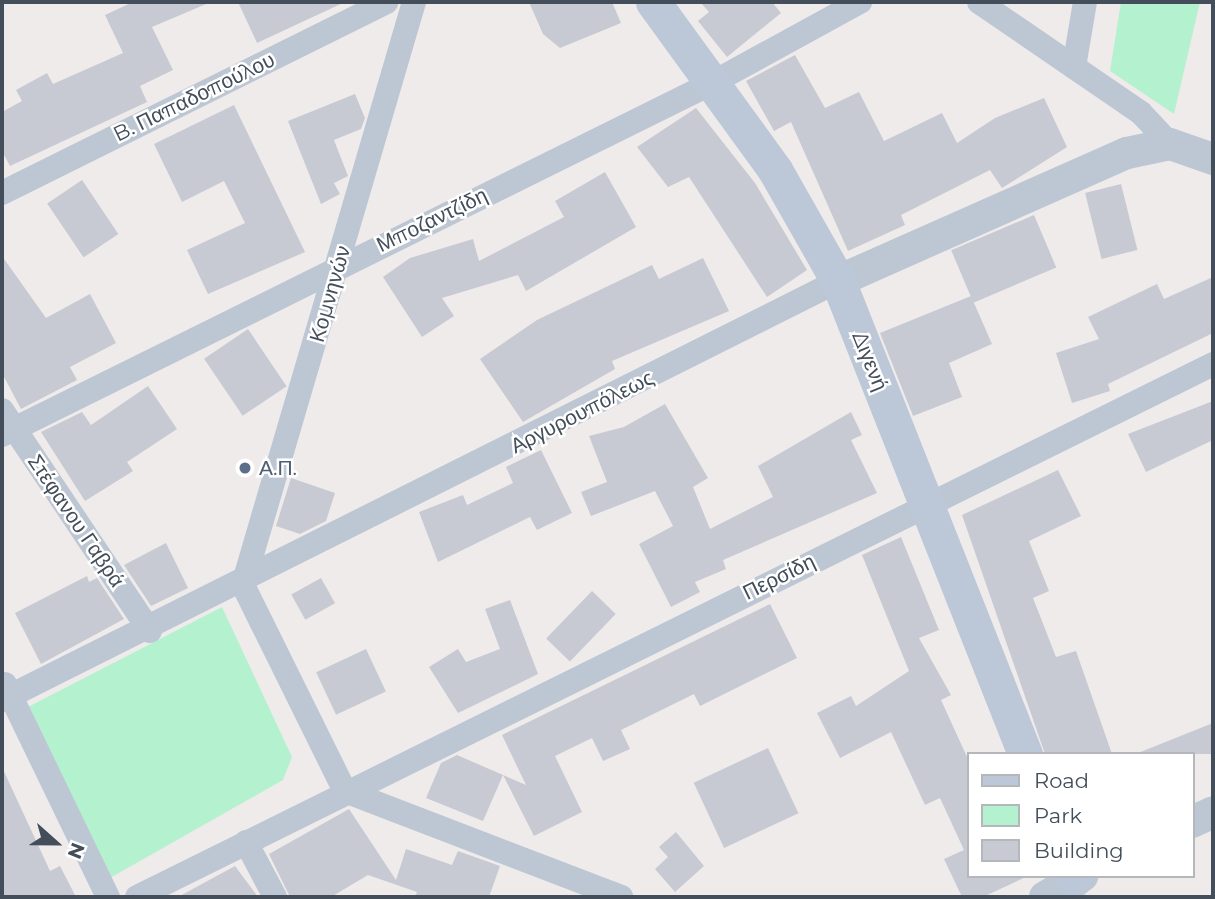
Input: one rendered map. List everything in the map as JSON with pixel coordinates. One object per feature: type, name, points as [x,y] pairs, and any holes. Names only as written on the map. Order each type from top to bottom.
[{"type":"main road","name":"Διγενή","points":[[653,2],[775,170],[838,281],[1024,752]]},
{"type":"street","name":"B. Παπαδοπούλου","points":[[2,193],[386,2]]},
{"type":"street","name":"Κομνηνών","points":[[243,585],[414,2]]},
{"type":"street","name":"Μποζαντζίδη","points":[[6,425],[712,83],[860,2]]},
{"type":"street","points":[[979,2],[1141,113],[1170,144],[1213,159]]},
{"type":"street","points":[[1074,67],[1085,2]]},
{"type":"street","name":"Αργυρουπόλεως","points":[[6,692],[150,631],[838,281],[1127,153],[1170,144]]},
{"type":"street","name":"Περσίδη","points":[[150,894],[345,791],[1213,364]]},
{"type":"street","name":"Στέφανου Γαβρά","points":[[6,425],[150,631]]},
{"type":"street","points":[[243,585],[345,791],[621,897]]},
{"type":"street","points":[[6,692],[108,897]]},
{"type":"street","points":[[1194,821],[1213,812]]},
{"type":"street","points":[[246,842],[275,897]]},
{"type":"green space","points":[[1121,2],[1200,2],[1174,114],[1110,71]]},
{"type":"green space","points":[[222,607],[292,757],[283,780],[110,878],[26,708]]},
{"type":"building","points":[[133,2],[211,2],[152,27],[173,70],[140,86],[147,102],[10,166],[2,151],[2,112],[22,101],[16,90],[47,73],[53,84],[123,53],[105,15]]},
{"type":"building","points":[[238,2],[345,2],[257,43]]},
{"type":"building","points":[[529,2],[612,2],[621,23],[560,48],[543,34]]},
{"type":"building","points":[[700,2],[772,2],[781,13],[727,57],[698,21],[709,12]]},
{"type":"building","points":[[795,55],[825,108],[859,92],[884,141],[942,113],[957,143],[995,118],[1044,98],[1067,147],[1002,188],[990,170],[901,215],[905,225],[848,251],[791,122],[774,131],[746,81]]},
{"type":"building","points":[[355,94],[365,118],[361,129],[334,140],[348,176],[334,183],[340,194],[321,204],[288,121]]},
{"type":"building","points":[[234,105],[305,252],[208,294],[187,250],[245,223],[224,181],[182,202],[154,144]]},
{"type":"building","points":[[696,108],[755,183],[807,270],[767,297],[689,177],[668,187],[637,147]]},
{"type":"building","points":[[605,172],[636,227],[526,291],[518,275],[442,298],[454,316],[422,337],[383,277],[410,258],[473,239],[479,261],[564,217],[555,201]]},
{"type":"building","points":[[82,180],[118,234],[84,257],[47,203]]},
{"type":"building","points":[[1121,184],[1137,250],[1102,259],[1085,193]]},
{"type":"building","points":[[1034,215],[1056,267],[973,303],[951,250]]},
{"type":"building","points":[[2,256],[46,318],[90,294],[116,343],[70,367],[77,380],[21,409],[2,373]]},
{"type":"building","points":[[703,258],[729,311],[612,361],[615,369],[523,422],[480,359],[537,320],[652,265],[659,279]]},
{"type":"building","points":[[1213,277],[1213,333],[1108,384],[1110,391],[1072,403],[1056,353],[1099,339],[1088,317],[1157,284],[1164,299]]},
{"type":"building","points":[[971,296],[992,344],[949,363],[962,397],[913,416],[880,333]]},
{"type":"building","points":[[248,329],[287,386],[243,416],[204,359]]},
{"type":"building","points":[[148,386],[177,429],[127,462],[133,471],[85,501],[41,432],[82,412],[91,425]]},
{"type":"building","points":[[1213,401],[1213,440],[1146,472],[1128,434]]},
{"type":"building","points":[[665,404],[708,478],[693,487],[710,529],[773,497],[758,466],[851,412],[862,435],[851,440],[877,493],[723,560],[726,569],[695,582],[700,592],[671,607],[639,544],[673,526],[655,491],[591,516],[581,492],[607,482],[589,436],[624,427]]},
{"type":"building","points":[[541,450],[572,513],[537,530],[530,517],[438,562],[419,512],[463,495],[467,505],[513,483],[506,467]]},
{"type":"building","points":[[1058,470],[1081,516],[1029,541],[1049,591],[1033,598],[1056,657],[1076,651],[1111,752],[1044,752],[962,515]]},
{"type":"building","points":[[291,478],[335,493],[326,521],[300,534],[276,526]]},
{"type":"building","points":[[901,537],[939,630],[919,638],[951,695],[941,700],[967,757],[967,878],[1024,878],[983,897],[962,897],[944,859],[964,850],[940,798],[925,805],[891,732],[840,758],[817,713],[851,696],[856,706],[909,671],[862,555]]},
{"type":"building","points":[[166,543],[188,588],[151,606],[124,565]]},
{"type":"building","points":[[87,576],[89,582],[97,578],[124,619],[41,664],[15,613]]},
{"type":"building","points":[[321,578],[335,603],[305,620],[291,594]]},
{"type":"building","points":[[592,591],[616,614],[570,661],[546,638]]},
{"type":"building","points":[[510,600],[538,674],[458,713],[429,667],[458,649],[466,662],[500,649],[485,609]]},
{"type":"building","points":[[770,604],[797,658],[700,706],[694,694],[621,730],[630,749],[603,761],[592,738],[555,756],[582,812],[534,836],[503,775],[526,785],[502,735]]},
{"type":"building","points":[[366,649],[386,692],[336,715],[316,672]]},
{"type":"building","points":[[1213,723],[1213,754],[1140,752]]},
{"type":"building","points":[[768,748],[798,813],[724,848],[694,783]]},
{"type":"building","points":[[457,755],[503,775],[483,821],[426,798],[441,763]]},
{"type":"building","points":[[2,767],[50,871],[60,866],[76,897],[2,897]]},
{"type":"building","points":[[349,809],[396,880],[406,849],[452,865],[458,851],[500,866],[489,897],[415,897],[417,892],[368,875],[331,897],[290,897],[269,854]]},
{"type":"building","points":[[676,832],[704,866],[675,892],[655,869],[668,857],[659,847]]},
{"type":"building","points":[[235,866],[258,897],[178,897]]},
{"type":"place","name":"Α.Π.","points":[[245,468]]}]
